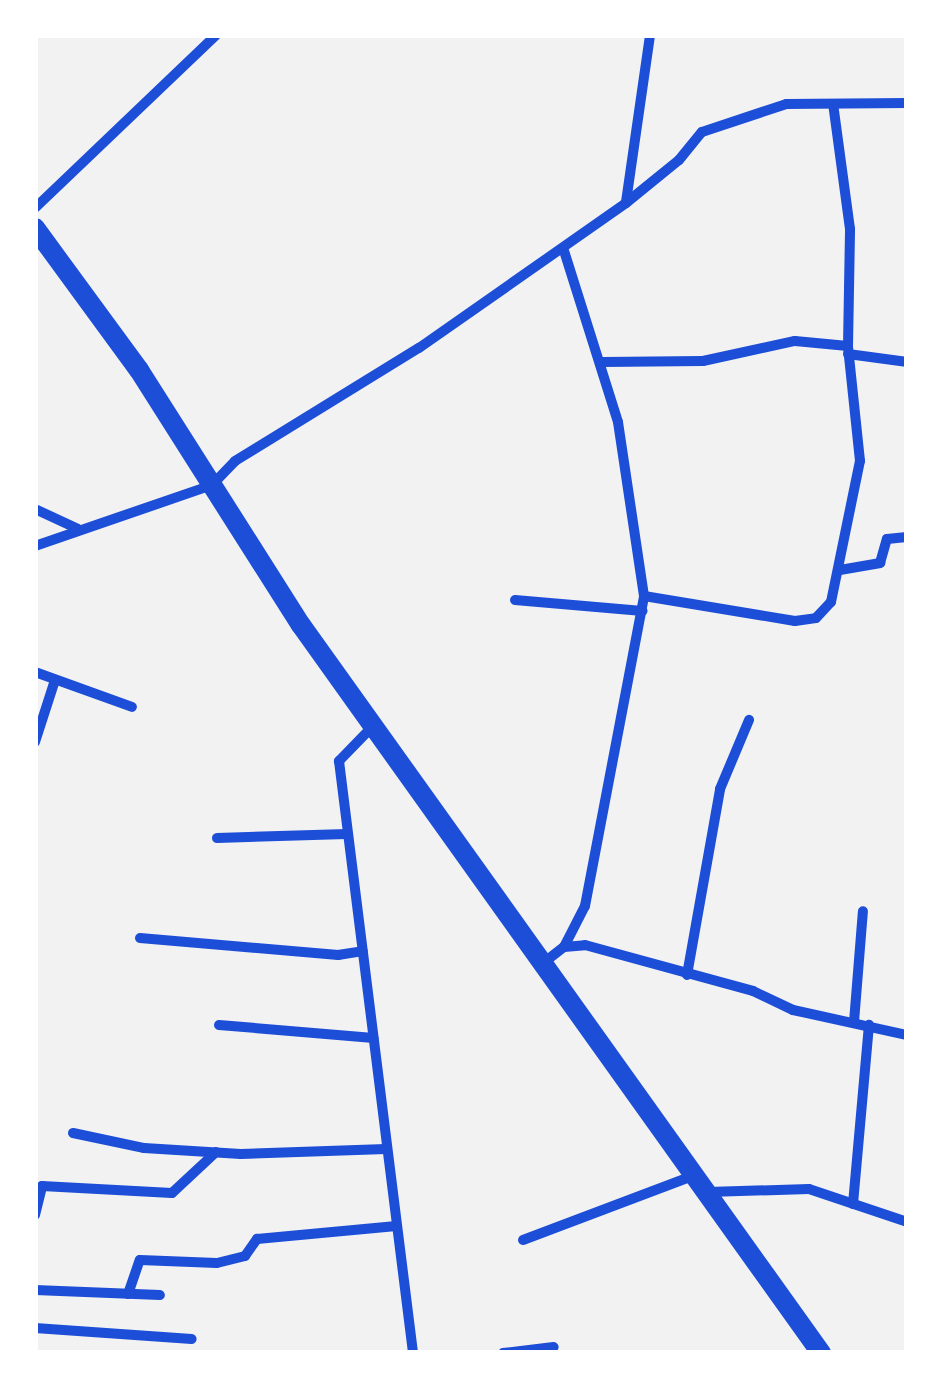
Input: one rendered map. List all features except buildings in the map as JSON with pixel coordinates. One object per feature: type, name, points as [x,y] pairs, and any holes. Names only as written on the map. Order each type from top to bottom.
[{"type":"main road","points":[[35,228],[373,726],[821,1353]]},
{"type":"street","points":[[35,208],[216,35]]},
{"type":"street","points":[[626,203],[650,35]]},
{"type":"street","points":[[35,546],[212,485],[235,461],[419,348],[626,203],[679,160],[702,132],[786,104],[907,103]]},
{"type":"street","points":[[644,596],[795,621],[816,618],[831,602],[860,460],[848,350],[850,229],[832,104]]},
{"type":"street","points":[[541,965],[564,947],[584,906],[644,596],[636,520],[603,362],[562,248]]},
{"type":"street","points":[[603,362],[703,361],[794,341],[907,362]]},
{"type":"street","points":[[35,510],[78,530]]},
{"type":"street","points":[[840,570],[880,563],[887,540],[907,537]]},
{"type":"street","points":[[515,600],[643,611]]},
{"type":"street","points":[[35,672],[132,707]]},
{"type":"street","points":[[35,742],[55,680]]},
{"type":"street","points":[[688,974],[720,789],[749,720]]},
{"type":"street","points":[[373,726],[339,761],[413,1353]]},
{"type":"street","points":[[217,838],[348,834]]},
{"type":"street","points":[[854,1022],[863,911]]},
{"type":"street","points":[[140,938],[338,955],[363,951]]},
{"type":"street","points":[[564,947],[585,945],[907,1035]]},
{"type":"street","points":[[218,1025],[374,1038]]},
{"type":"street","points":[[853,1204],[869,1025]]},
{"type":"street","points":[[73,1133],[144,1148],[216,1152],[308,1156],[386,1149]]},
{"type":"street","points":[[35,1215],[42,1186],[172,1193],[216,1152]]},
{"type":"street","points":[[524,1240],[701,1184],[810,1190],[907,1222]]},
{"type":"street","points":[[128,1294],[140,1260],[218,1263],[245,1256],[257,1239],[396,1226]]},
{"type":"street","points":[[35,1290],[160,1296]]},
{"type":"street","points":[[35,1328],[192,1339]]},
{"type":"street","points":[[503,1353],[554,1347]]}]
